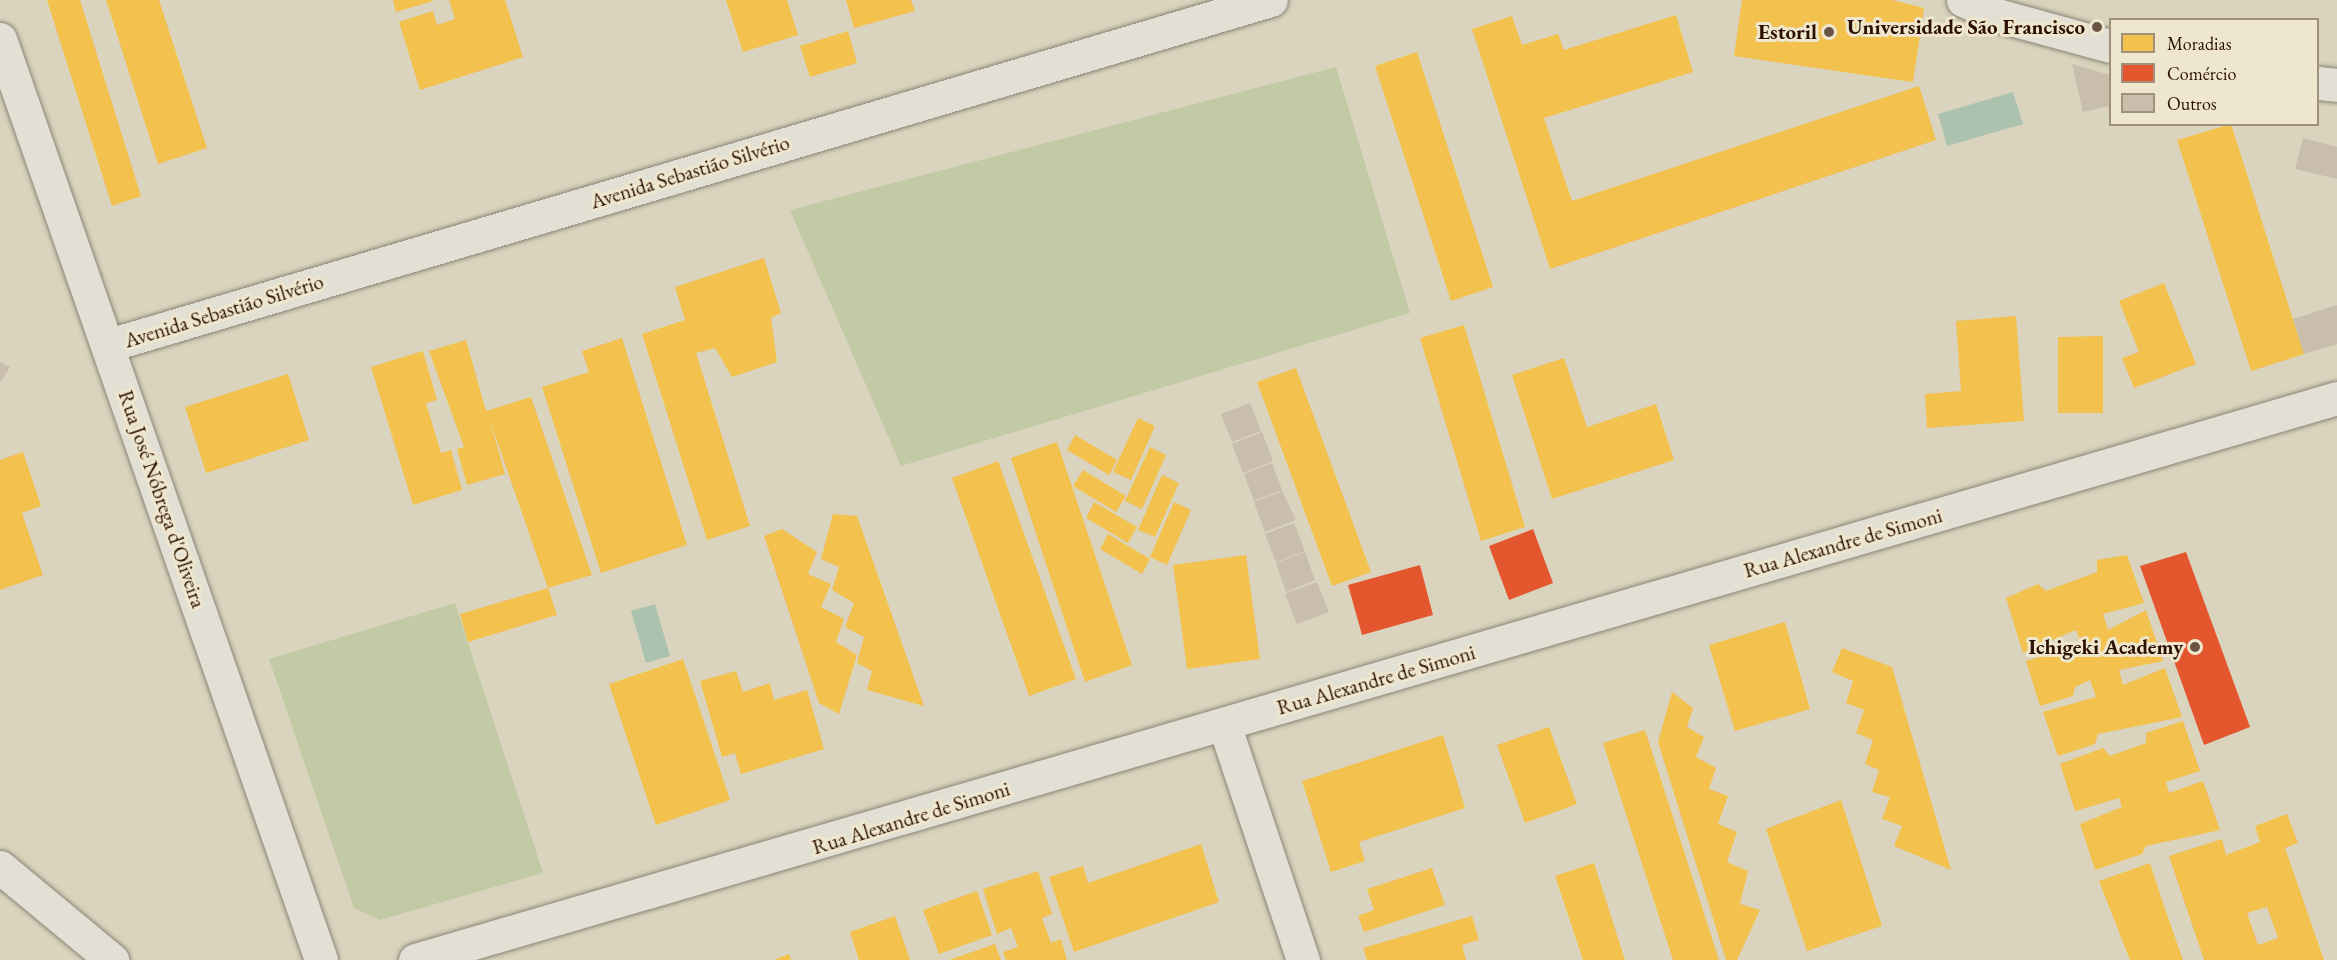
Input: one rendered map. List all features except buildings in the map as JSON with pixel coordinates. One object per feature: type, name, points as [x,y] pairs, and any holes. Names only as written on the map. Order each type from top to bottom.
[{"type":"street","name":"Avenida Sebastião Silvério","points":[[108,345],[1271,0]]},
{"type":"street","points":[[1963,0],[1993,14],[2109,46]]},
{"type":"street","name":"Rua José Nóbrega d'Oliveira","points":[[0,39],[321,960]]},
{"type":"street","points":[[2319,83],[2337,85]]},
{"type":"street","name":"Rua Alexandre de Simoni","points":[[415,960],[2337,398]]},
{"type":"street","points":[[1224,724],[1303,960]]},
{"type":"street","points":[[0,867],[112,960]]},
{"type":"shaded area","points":[[1336,67],[1410,313],[901,466],[790,210]]},
{"type":"shaded area","points":[[2013,92],[2023,124],[1947,146],[1938,114]]},
{"type":"shaded area","points":[[455,603],[543,873],[380,920],[354,908],[269,659]]},
{"type":"shaded area","points":[[655,604],[670,656],[646,663],[631,611]]},
{"type":"place","name":"Universidade São Francisco","points":[[2097,27]]},
{"type":"place","name":"Estoril","points":[[1829,32]]},
{"type":"place","name":"Ichigeki Academy","points":[[2195,647]]}]
